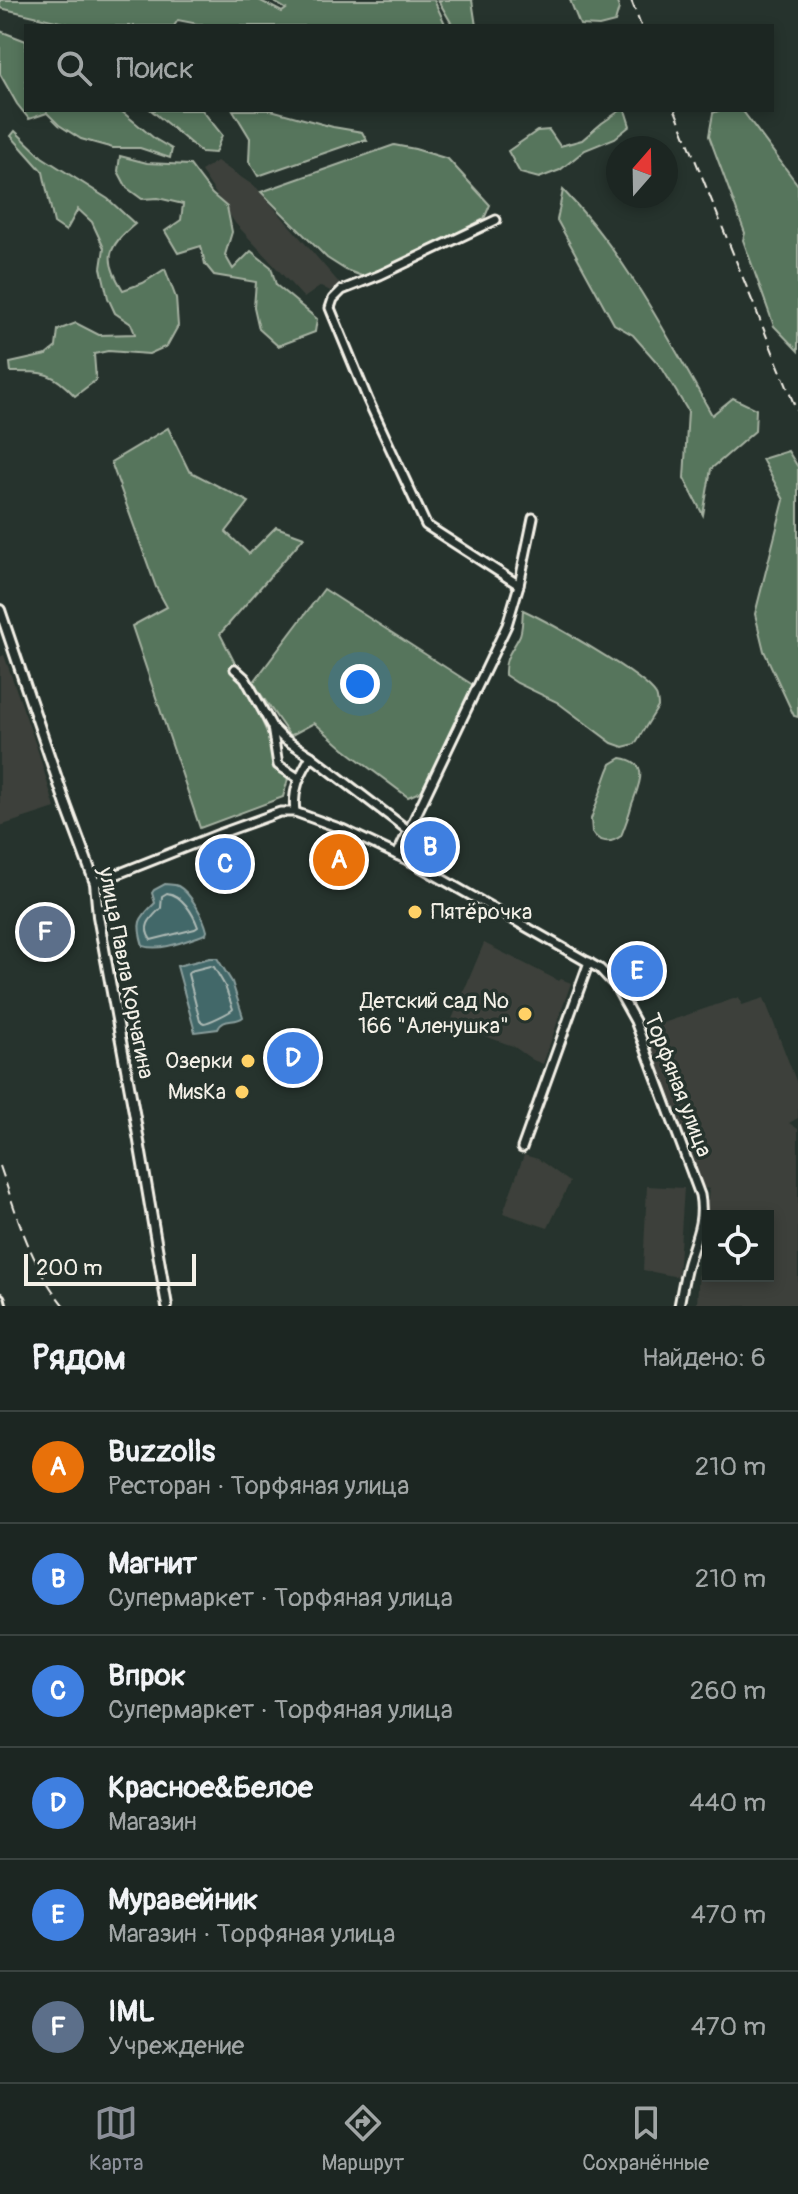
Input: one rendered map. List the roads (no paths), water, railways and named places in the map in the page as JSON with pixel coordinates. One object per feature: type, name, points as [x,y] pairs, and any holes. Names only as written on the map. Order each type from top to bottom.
[{"type":"main road","name":"улица Павла Корчагина","points":[[0,610],[95,883],[98,916],[167,1306]]},
{"type":"street","points":[[496,220],[342,290],[333,299],[330,308],[368,400],[426,525],[519,585]]},
{"type":"street","points":[[397,855],[446,747],[500,640],[519,585],[533,518]]},
{"type":"street","points":[[235,669],[245,678],[272,727],[283,738],[409,831]]},
{"type":"street","points":[[272,727],[278,765],[298,778]]},
{"type":"street","points":[[95,883],[232,829],[280,812],[295,812],[293,798],[298,778],[311,756]]},
{"type":"street","name":"Торфяная улица","points":[[295,812],[342,829],[397,855],[589,962],[610,978],[635,1021],[698,1189],[701,1225],[688,1263],[679,1306]]},
{"type":"street","points":[[522,1148],[589,962]]},
{"type":"street","points":[[0,1298],[2,1306]]},
{"type":"water","points":[[165,884],[178,886],[188,894],[203,919],[206,934],[166,946],[143,946],[140,922],[155,903],[152,893]]},
{"type":"water","points":[[217,958],[232,982],[243,1017],[223,1023],[218,1029],[195,1032],[177,966]]},
{"type":"railway","points":[[631,0],[640,24]]},
{"type":"railway","points":[[676,112],[798,414]]},
{"type":"railway","points":[[0,1166],[33,1256],[64,1306]]},
{"type":"place","name":"Магнит","points":[[430,847]]},
{"type":"place","name":"Buzzolls","points":[[339,860]]},
{"type":"place","name":"Впрок","points":[[225,864]]},
{"type":"place","name":"Пятёрочка","points":[[415,912]]},
{"type":"place","name":"IML","points":[[45,932]]},
{"type":"place","name":"Муравейник","points":[[637,971]]},
{"type":"place","name":"Детский сад № 166 \"Аленушка\"","points":[[525,1014]]},
{"type":"place","name":"Красное&Белое","points":[[293,1058]]},
{"type":"place","name":"Озерки","points":[[248,1061]]},
{"type":"place","name":"МиsКа","points":[[242,1092]]}]
